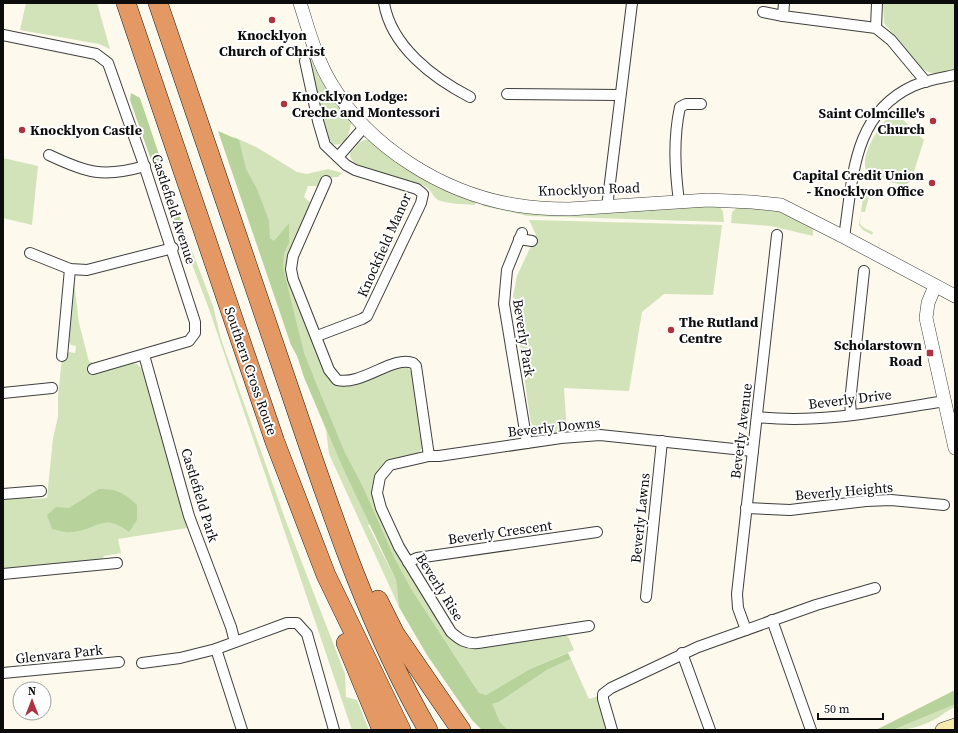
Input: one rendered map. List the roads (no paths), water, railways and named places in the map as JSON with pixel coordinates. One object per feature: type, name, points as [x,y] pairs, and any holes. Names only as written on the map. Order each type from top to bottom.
[{"type":"highway","name":"Southern Cross Route","points":[[126,3],[273,435],[326,575],[401,730]]},
{"type":"highway","points":[[158,3],[323,487],[360,590],[392,660],[428,730]]},
{"type":"highway","points":[[323,487],[395,634],[461,730]]},
{"type":"highway","points":[[326,575],[332,607],[382,730]]},
{"type":"main road","points":[[943,730],[955,726]]},
{"type":"street","name":"Knocklyon Road","points":[[300,3],[315,51],[332,85],[365,126],[400,156],[418,168],[448,184],[502,202],[537,208],[570,209],[729,200],[781,205],[955,296]]},
{"type":"street","points":[[384,3],[385,12],[401,41],[423,66],[470,97]]},
{"type":"street","points":[[607,207],[632,3]]},
{"type":"street","points":[[783,16],[784,3]]},
{"type":"street","points":[[876,28],[877,3]]},
{"type":"street","points":[[763,12],[876,28],[891,40],[926,82]]},
{"type":"street","name":"Castlefield Avenue","points":[[3,35],[96,54],[104,59],[112,72],[173,248],[195,322],[195,333],[186,343],[144,354]]},
{"type":"street","points":[[305,61],[318,121],[325,145],[338,157],[365,126]]},
{"type":"street","points":[[844,237],[857,151],[869,124],[884,106],[902,92],[926,82],[955,75]]},
{"type":"street","points":[[507,94],[620,95]]},
{"type":"street","points":[[679,202],[674,161],[676,124],[680,107],[686,104],[701,104]]},
{"type":"street","points":[[49,155],[76,168],[103,173],[124,172],[145,166]]},
{"type":"street","name":"Knockfield Manor","points":[[317,336],[367,316],[423,194],[420,190],[355,170],[338,157]]},
{"type":"street","points":[[326,181],[294,253],[290,268],[329,370],[337,380],[348,382],[406,362],[413,362],[416,366],[429,456]]},
{"type":"street","name":"Beverly Avenue","points":[[746,630],[738,608],[737,594],[777,235]]},
{"type":"street","name":"Beverly Park","points":[[527,443],[504,304],[504,288],[507,270],[520,236],[532,241]]},
{"type":"street","points":[[30,253],[70,268],[95,269],[173,248]]},
{"type":"street","points":[[62,356],[70,268]]},
{"type":"street","points":[[851,414],[850,402],[864,271]]},
{"type":"street","points":[[935,286],[928,303],[926,318],[955,447]]},
{"type":"street","points":[[93,369],[144,354]]},
{"type":"street","name":"Castlefield Park","points":[[144,354],[189,516],[231,627],[235,642]]},
{"type":"street","points":[[3,394],[52,388]]},
{"type":"street","name":"Beverly Drive","points":[[757,416],[805,419],[945,401]]},
{"type":"street","name":"Beverly Downs","points":[[429,456],[442,456],[572,437],[600,435],[753,451]]},
{"type":"street","name":"Beverly Lawns","points":[[646,597],[662,441]]},
{"type":"street","name":"Beverly Rise","points":[[429,456],[390,465],[380,477],[378,486],[381,508],[399,547],[452,632],[466,642],[478,643],[589,626]]},
{"type":"street","points":[[3,494],[41,491]]},
{"type":"street","name":"Beverly Heights","points":[[746,508],[790,510],[866,501],[891,500],[944,505]]},
{"type":"street","name":"Beverly Crescent","points":[[408,562],[417,558],[597,532]]},
{"type":"street","points":[[3,574],[117,563]]},
{"type":"street","points":[[612,730],[604,704],[603,694],[611,688],[682,653],[816,605],[876,588]]},
{"type":"street","points":[[772,620],[811,730]]},
{"type":"street","points":[[142,663],[180,658],[216,649],[287,623],[297,623],[307,634],[334,730]]},
{"type":"street","points":[[216,649],[242,730]]},
{"type":"street","points":[[682,653],[710,730]]},
{"type":"street","name":"Glenvara Park","points":[[3,673],[118,662]]},
{"type":"place","name":"Knocklyon Church of Christ","points":[[272,20]]},
{"type":"place","name":"Knocklyon Lodge: Creche and Montessori","points":[[284,104]]},
{"type":"place","name":"Saint Colmcille's Church","points":[[933,121]]},
{"type":"place","name":"Knocklyon Castle","points":[[22,130]]},
{"type":"place","name":"Capital Credit Union - Knocklyon Office","points":[[932,183]]},
{"type":"place","name":"The Rutland Centre","points":[[671,330]]},
{"type":"place","name":"Scholarstown Road","points":[[930,353]]}]
